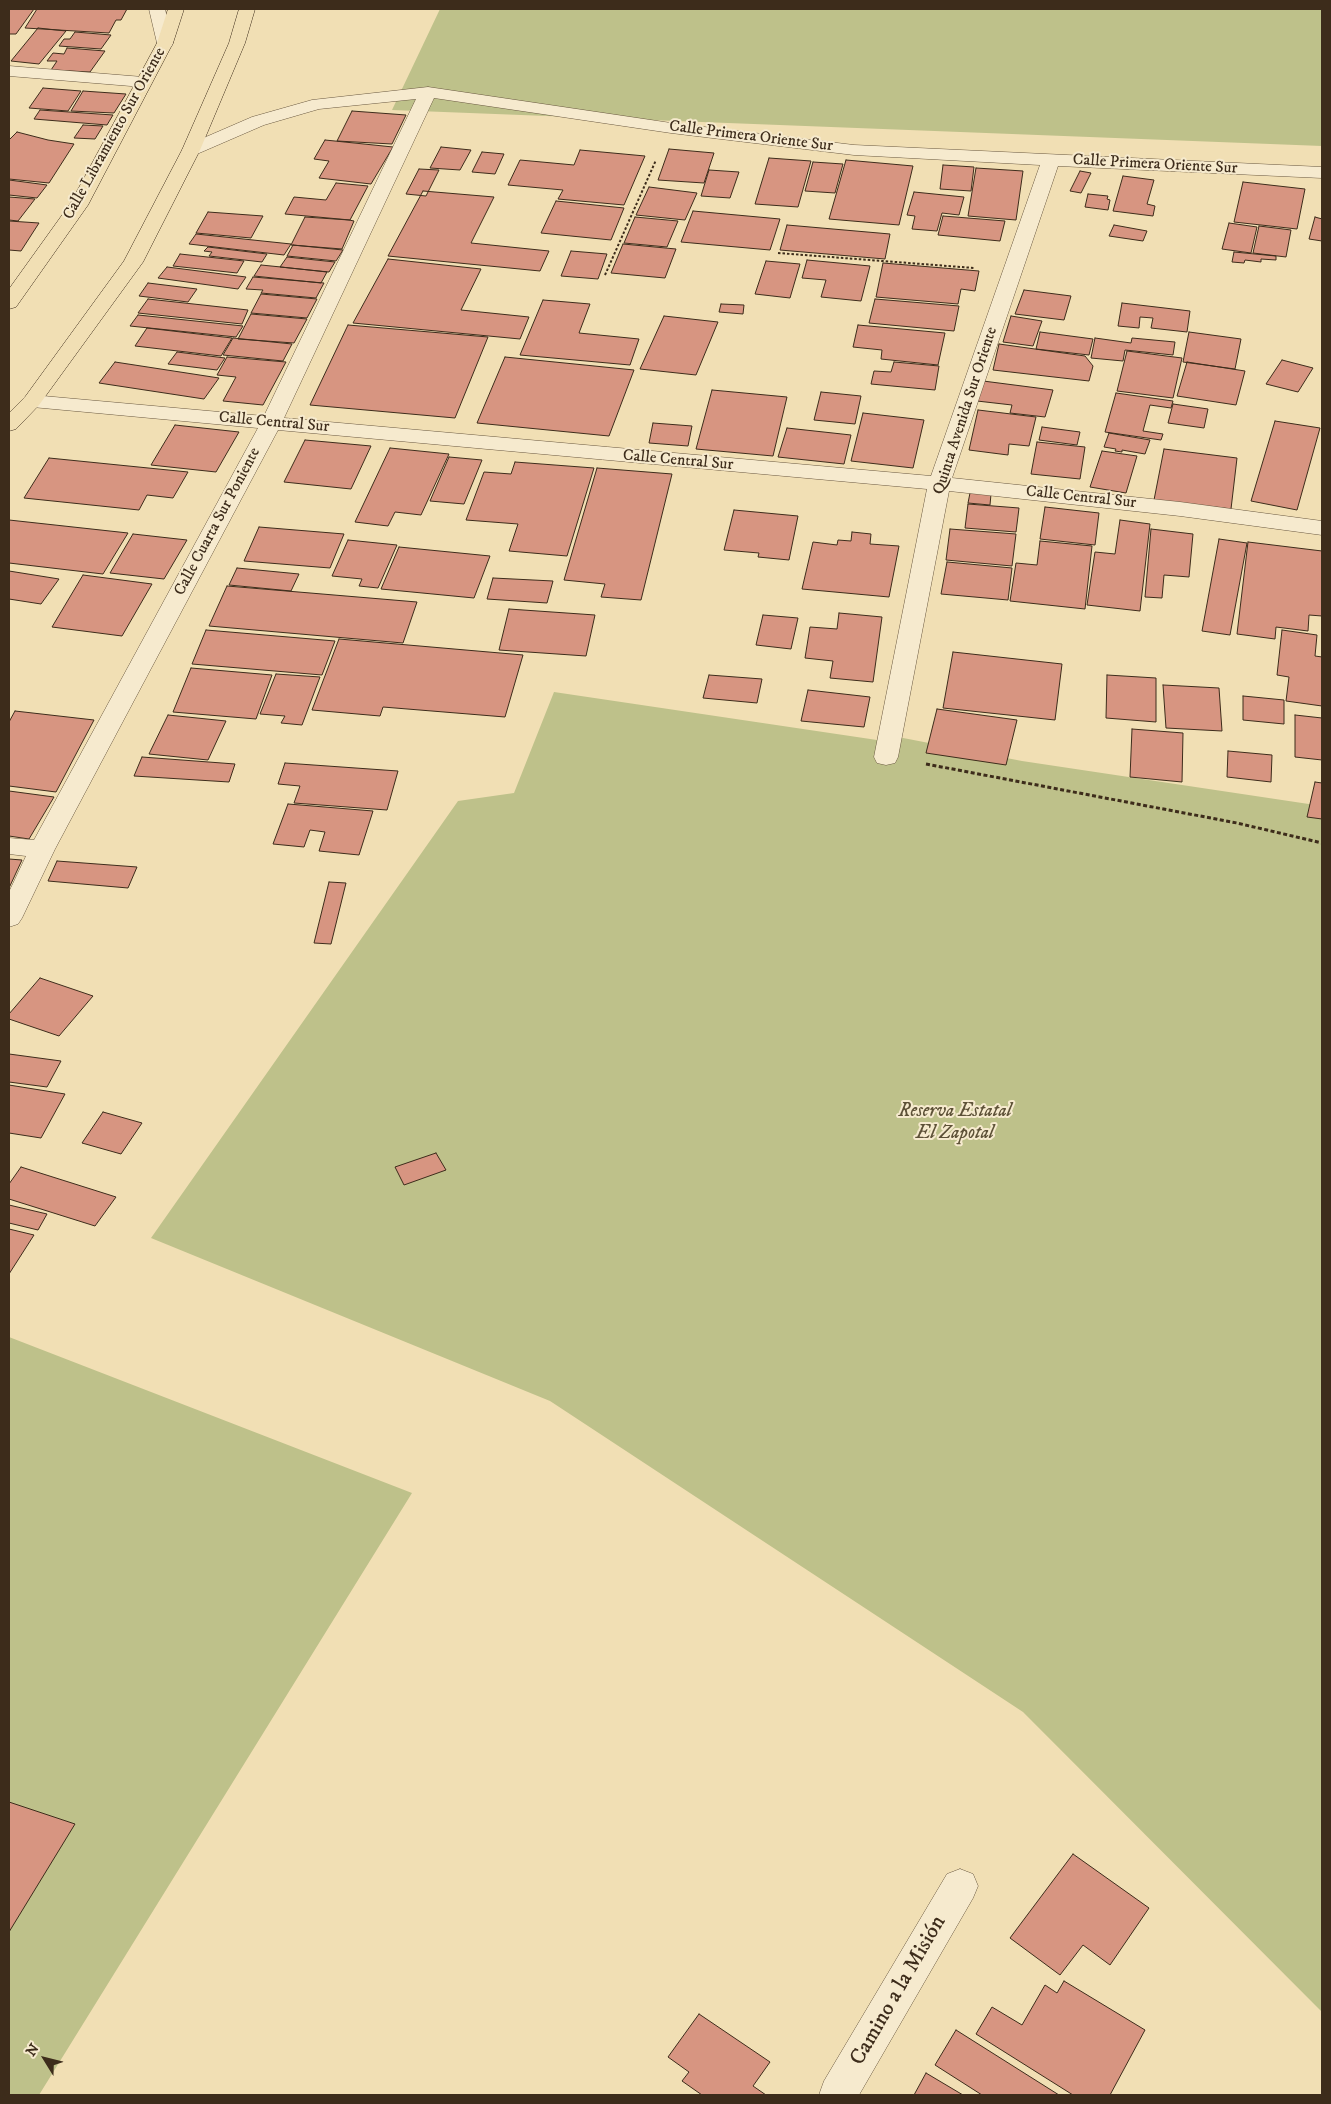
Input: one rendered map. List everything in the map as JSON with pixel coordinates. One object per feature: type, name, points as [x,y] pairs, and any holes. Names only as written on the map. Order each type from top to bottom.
[{"type":"main road","name":"Calle Libramiento Sur Oriente","points":[[9,303],[79,205],[165,43],[176,9]]},
{"type":"main road","points":[[9,425],[32,401],[133,262],[192,150],[237,43],[247,9]]},
{"type":"street","points":[[157,9],[165,43]]},
{"type":"street","points":[[9,71],[143,82]]},
{"type":"street","name":"Calle Primera Oriente Sur","points":[[192,150],[258,121],[318,104],[428,92],[671,128],[854,150],[1322,172]]},
{"type":"street","name":"Calle Cuarta Sur Poniente","points":[[9,918],[42,850],[271,423],[428,92]]},
{"type":"street","name":"Quinta Avenida Sur Oriente","points":[[886,757],[939,485],[1051,159]]},
{"type":"street","name":"Calle Central Sur","points":[[32,401],[1020,492],[1180,509],[1322,528]]},
{"type":"street","points":[[9,846],[42,850]]},
{"type":"street","name":"Camino a la Misión","points":[[838,2095],[960,1886]]},
{"type":"path","points":[[605,275],[671,128]]},
{"type":"path","points":[[778,253],[1012,271]]},
{"type":"path","points":[[886,757],[1238,823],[1322,843]]},
{"type":"green space","points":[[440,9],[1322,9],[1322,146],[392,110]]},
{"type":"green space","name":"Reserva Estatal El Zapotal","points":[[554,692],[877,740],[898,737],[1022,761],[1322,806],[1322,2012],[1023,1712],[550,1401],[151,1238],[458,801],[514,793]]},
{"type":"green space","points":[[9,1337],[412,1493],[39,2095],[9,2095]]},
{"type":"building","points":[[9,9],[34,9],[16,34],[9,34]]},
{"type":"building","points":[[37,9],[127,9],[121,20],[116,20],[109,33],[25,28]]},
{"type":"building","points":[[38,28],[66,31],[39,64],[11,61]]},
{"type":"building","points":[[75,32],[111,35],[101,49],[59,46],[64,39],[70,39]]},
{"type":"building","points":[[67,48],[105,51],[90,72],[51,70],[57,61],[47,61],[53,53],[64,54]]},
{"type":"building","points":[[43,88],[81,91],[68,111],[29,108]]},
{"type":"building","points":[[83,91],[126,94],[114,113],[71,111]]},
{"type":"building","points":[[40,110],[113,115],[107,125],[34,119]]},
{"type":"building","points":[[352,111],[406,115],[392,144],[337,141]]},
{"type":"building","points":[[83,125],[103,126],[95,139],[74,138]]},
{"type":"building","points":[[17,132],[74,144],[49,183],[9,179],[9,140]]},
{"type":"building","points":[[325,140],[393,147],[371,184],[319,178],[329,161],[314,159]]},
{"type":"building","points":[[441,147],[471,150],[460,170],[430,168]]},
{"type":"building","points":[[669,149],[714,153],[704,183],[658,180]]},
{"type":"building","points":[[580,150],[645,156],[624,205],[558,199],[563,190],[508,185],[520,160],[574,165]]},
{"type":"building","points":[[482,152],[504,154],[495,174],[472,172]]},
{"type":"building","points":[[769,158],[811,161],[798,207],[755,204]]},
{"type":"building","points":[[846,160],[913,166],[899,225],[829,219]]},
{"type":"building","points":[[813,162],[843,164],[835,193],[805,191]]},
{"type":"building","points":[[943,165],[974,167],[971,191],[940,189]]},
{"type":"building","points":[[976,168],[1023,171],[1016,220],[968,216]]},
{"type":"building","points":[[419,169],[439,170],[426,196],[406,194]]},
{"type":"building","points":[[709,170],[739,172],[730,198],[701,196]]},
{"type":"building","points":[[1080,171],[1091,173],[1081,193],[1070,191]]},
{"type":"building","points":[[1123,176],[1154,180],[1147,204],[1155,206],[1153,216],[1113,211]]},
{"type":"building","points":[[9,180],[47,185],[37,198],[9,195]]},
{"type":"building","points":[[1243,182],[1305,189],[1297,229],[1234,222]]},
{"type":"building","points":[[336,183],[368,186],[350,220],[285,214],[294,197],[326,200]]},
{"type":"building","points":[[649,187],[697,193],[685,220],[636,215]]},
{"type":"building","points":[[423,191],[494,197],[471,243],[549,251],[540,271],[388,256]]},
{"type":"building","points":[[914,192],[964,197],[959,215],[942,213],[937,231],[912,229],[915,216],[907,215]]},
{"type":"building","points":[[1088,194],[1108,196],[1107,199],[1110,200],[1108,210],[1085,207]]},
{"type":"building","points":[[9,197],[35,199],[18,221],[9,220]]},
{"type":"building","points":[[556,201],[624,208],[611,240],[541,233]]},
{"type":"building","points":[[693,211],[780,219],[770,250],[681,242]]},
{"type":"building","points":[[208,212],[263,216],[251,238],[196,233]]},
{"type":"building","points":[[943,216],[1005,221],[1000,241],[938,235]]},
{"type":"building","points":[[305,217],[354,221],[342,249],[291,245]]},
{"type":"building","points":[[635,217],[678,221],[667,247],[624,243]]},
{"type":"building","points":[[1315,217],[1322,219],[1322,241],[1309,239]]},
{"type":"building","points":[[9,221],[39,223],[21,251],[9,250]]},
{"type":"building","points":[[1229,223],[1257,227],[1251,253],[1222,249]]},
{"type":"building","points":[[787,225],[890,234],[885,259],[780,250]]},
{"type":"building","points":[[1114,225],[1147,231],[1143,241],[1109,236]]},
{"type":"building","points":[[1259,226],[1291,230],[1286,257],[1253,253]]},
{"type":"building","points":[[196,234],[291,244],[284,255],[189,244]]},
{"type":"building","points":[[623,244],[676,249],[665,278],[611,273]]},
{"type":"building","points":[[293,245],[343,250],[336,261],[287,256]]},
{"type":"building","points":[[208,247],[267,254],[262,262],[209,256],[212,252],[204,251]]},
{"type":"building","points":[[571,251],[607,254],[598,279],[561,276]]},
{"type":"building","points":[[1234,252],[1276,256],[1276,260],[1261,259],[1261,262],[1245,260],[1244,263],[1232,262]]},
{"type":"building","points":[[180,254],[244,261],[237,273],[173,266]]},
{"type":"building","points":[[287,257],[335,262],[329,272],[280,267]]},
{"type":"building","points":[[388,259],[481,269],[461,310],[529,317],[520,339],[353,323]]},
{"type":"building","points":[[807,260],[870,266],[861,301],[821,297],[826,280],[802,278]]},
{"type":"building","points":[[766,261],[800,264],[790,298],[755,294]]},
{"type":"building","points":[[883,263],[979,271],[975,291],[961,289],[958,304],[876,297]]},
{"type":"building","points":[[261,265],[327,272],[321,283],[254,276]]},
{"type":"building","points":[[167,267],[246,277],[238,289],[158,278]]},
{"type":"building","points":[[253,277],[324,283],[316,298],[261,293],[263,290],[246,289]]},
{"type":"building","points":[[148,283],[197,289],[188,302],[139,296]]},
{"type":"building","points":[[1024,290],[1071,296],[1064,320],[1015,314]]},
{"type":"building","points":[[261,294],[317,299],[307,318],[251,313]]},
{"type":"building","points":[[148,299],[248,310],[242,324],[138,313]]},
{"type":"building","points":[[875,299],[959,306],[954,331],[869,323]]},
{"type":"building","points":[[543,300],[590,304],[579,333],[639,339],[630,365],[520,355]]},
{"type":"building","points":[[1122,303],[1190,311],[1187,332],[1151,328],[1153,318],[1140,317],[1139,328],[1118,326]]},
{"type":"building","points":[[721,304],[744,305],[743,314],[719,312]]},
{"type":"building","points":[[251,314],[307,319],[294,343],[238,339]]},
{"type":"building","points":[[138,315],[243,326],[236,337],[130,326]]},
{"type":"building","points":[[664,316],[718,322],[696,375],[640,369]]},
{"type":"building","points":[[1011,316],[1042,321],[1033,346],[1003,342]]},
{"type":"building","points":[[348,325],[488,337],[455,418],[310,405]]},
{"type":"building","points":[[858,325],[945,333],[938,365],[881,359],[882,350],[853,347]]},
{"type":"building","points":[[147,328],[232,338],[221,356],[135,346]]},
{"type":"building","points":[[1040,332],[1093,339],[1089,355],[1036,349]]},
{"type":"building","points":[[1189,332],[1241,339],[1235,369],[1183,362]]},
{"type":"building","points":[[233,338],[292,344],[283,361],[223,355]]},
{"type":"building","points":[[1095,338],[1131,343],[1132,338],[1175,342],[1173,355],[1125,350],[1123,361],[1091,358]]},
{"type":"building","points":[[999,344],[1085,356],[1093,366],[1089,381],[993,370]]},
{"type":"building","points":[[1127,351],[1182,358],[1173,398],[1117,391]]},
{"type":"building","points":[[177,352],[225,358],[217,370],[168,364]]},
{"type":"building","points":[[227,357],[286,362],[263,405],[223,401],[236,377],[217,375]]},
{"type":"building","points":[[505,357],[634,370],[609,436],[477,423]]},
{"type":"building","points":[[1282,360],[1313,368],[1298,392],[1266,384]]},
{"type":"building","points":[[115,362],[219,378],[204,399],[99,383]]},
{"type":"building","points":[[894,362],[939,366],[935,390],[871,384],[874,371],[891,372]]},
{"type":"building","points":[[1187,362],[1245,371],[1236,405],[1177,396]]},
{"type":"building","points":[[983,381],[1053,390],[1045,417],[1010,413],[1012,405],[977,401]]},
{"type":"building","points":[[712,390],[787,397],[773,456],[696,449]]},
{"type":"building","points":[[821,392],[861,396],[855,424],[814,420]]},
{"type":"building","points":[[1116,393],[1173,401],[1171,408],[1150,405],[1143,431],[1163,434],[1161,440],[1105,432]]},
{"type":"building","points":[[1173,404],[1208,409],[1204,428],[1168,423]]},
{"type":"building","points":[[978,410],[1036,417],[1029,446],[1009,444],[1008,455],[969,450]]},
{"type":"building","points":[[863,413],[924,420],[913,468],[851,461]]},
{"type":"building","points":[[1275,421],[1320,428],[1297,510],[1251,501]]},
{"type":"building","points":[[653,423],[692,426],[688,446],[649,443]]},
{"type":"building","points":[[175,425],[239,432],[216,472],[151,465]]},
{"type":"building","points":[[1042,427],[1080,432],[1077,445],[1039,440]]},
{"type":"building","points":[[787,428],[851,435],[844,464],[778,457]]},
{"type":"building","points":[[1109,433],[1150,440],[1145,454],[1122,450],[1122,452],[1115,451],[1116,449],[1104,447]]},
{"type":"building","points":[[305,440],[371,446],[351,489],[284,482]]},
{"type":"building","points":[[1037,442],[1085,447],[1080,479],[1031,474]]},
{"type":"building","points":[[390,448],[449,454],[421,515],[395,512],[388,526],[355,522]]},
{"type":"building","points":[[1164,449],[1237,458],[1231,509],[1154,500]]},
{"type":"building","points":[[1102,451],[1137,456],[1126,493],[1090,487]]},
{"type":"building","points":[[449,457],[482,460],[464,504],[430,501]]},
{"type":"building","points":[[49,458],[188,472],[173,498],[147,495],[139,510],[24,498]]},
{"type":"building","points":[[515,462],[594,468],[567,556],[509,551],[518,524],[466,520],[484,472],[511,474]]},
{"type":"building","points":[[597,468],[672,474],[641,600],[601,597],[605,584],[564,580]]},
{"type":"building","points":[[970,493],[991,494],[990,505],[968,503]]},
{"type":"building","points":[[968,504],[1019,508],[1016,532],[965,528]]},
{"type":"building","points":[[1045,507],[1099,513],[1095,545],[1040,539]]},
{"type":"building","points":[[734,510],[798,516],[789,560],[758,557],[759,553],[724,550]]},
{"type":"building","points":[[9,520],[128,533],[103,574],[9,563]]},
{"type":"building","points":[[1120,520],[1150,524],[1140,611],[1087,605],[1095,552],[1115,554]]},
{"type":"building","points":[[259,527],[344,534],[330,568],[244,561]]},
{"type":"building","points":[[950,529],[1016,534],[1012,566],[946,560]]},
{"type":"building","points":[[1151,529],[1193,534],[1189,577],[1164,575],[1162,598],[1145,597]]},
{"type":"building","points":[[852,532],[871,534],[870,544],[899,546],[889,597],[802,589],[813,542],[837,545],[838,540],[851,541]]},
{"type":"building","points":[[133,534],[187,540],[164,579],[110,573]]},
{"type":"building","points":[[1219,539],[1247,543],[1230,635],[1202,631]]},
{"type":"building","points":[[348,540],[397,545],[378,588],[359,586],[362,579],[332,576]]},
{"type":"building","points":[[1040,541],[1092,546],[1085,609],[1010,601],[1016,563],[1037,565]]},
{"type":"building","points":[[1248,542],[1322,551],[1322,616],[1309,615],[1308,631],[1276,627],[1275,639],[1237,634]]},
{"type":"building","points":[[399,547],[490,556],[474,598],[381,589]]},
{"type":"building","points":[[947,562],[1012,568],[1008,600],[941,594]]},
{"type":"building","points":[[237,568],[299,574],[291,591],[229,585]]},
{"type":"building","points":[[9,571],[59,579],[41,604],[9,599]]},
{"type":"building","points":[[83,575],[152,584],[122,636],[52,627]]},
{"type":"building","points":[[493,578],[553,581],[547,603],[487,599]]},
{"type":"building","points":[[227,586],[417,602],[403,643],[209,626]]},
{"type":"building","points":[[509,609],[595,615],[586,656],[499,650]]},
{"type":"building","points":[[839,613],[882,617],[873,682],[830,678],[833,661],[805,658],[810,627],[837,629]]},
{"type":"building","points":[[763,615],[798,618],[791,649],[756,645]]},
{"type":"building","points":[[206,630],[335,641],[322,675],[192,664]]},
{"type":"building","points":[[1282,630],[1317,635],[1315,656],[1322,657],[1322,706],[1286,701],[1289,677],[1277,675]]},
{"type":"building","points":[[339,639],[523,655],[505,717],[383,707],[380,716],[312,710]]},
{"type":"building","points":[[953,652],[1062,664],[1055,720],[943,708]]},
{"type":"building","points":[[191,668],[272,675],[256,719],[173,712]]},
{"type":"building","points":[[276,674],[320,677],[302,725],[281,723],[285,716],[260,714]]},
{"type":"building","points":[[709,675],[762,679],[757,703],[703,698]]},
{"type":"building","points":[[1107,675],[1156,678],[1156,722],[1106,718]]},
{"type":"building","points":[[1163,685],[1219,688],[1222,731],[1166,728]]},
{"type":"building","points":[[808,690],[870,697],[864,727],[801,721]]},
{"type":"building","points":[[1243,696],[1284,700],[1284,724],[1243,720]]},
{"type":"building","points":[[937,709],[1017,720],[1006,765],[926,753]]},
{"type":"building","points":[[15,711],[94,720],[56,792],[9,786],[9,722]]},
{"type":"building","points":[[168,715],[226,721],[208,760],[149,754]]},
{"type":"building","points":[[1295,715],[1322,718],[1322,760],[1295,757]]},
{"type":"building","points":[[1132,729],[1183,733],[1182,782],[1130,777]]},
{"type":"building","points":[[1228,751],[1272,755],[1271,782],[1227,777]]},
{"type":"building","points":[[142,757],[235,764],[229,782],[134,776]]},
{"type":"building","points":[[285,763],[398,771],[387,810],[294,803],[300,786],[278,784]]},
{"type":"building","points":[[1315,782],[1322,783],[1322,819],[1307,817]]},
{"type":"building","points":[[9,791],[54,797],[29,839],[9,836]]},
{"type":"building","points":[[288,804],[373,811],[359,855],[319,851],[325,832],[310,830],[304,847],[273,844]]},
{"type":"building","points":[[9,859],[22,860],[9,888]]},
{"type":"building","points":[[57,861],[137,867],[128,888],[48,881]]},
{"type":"building","points":[[329,882],[346,883],[331,944],[314,943]]},
{"type":"building","points":[[40,978],[93,996],[59,1036],[9,1019],[9,1014]]},
{"type":"building","points":[[9,1054],[61,1061],[47,1087],[9,1082]]},
{"type":"building","points":[[9,1085],[65,1094],[41,1138],[9,1133]]},
{"type":"building","points":[[103,1112],[142,1123],[121,1154],[82,1143]]},
{"type":"building","points":[[436,1153],[446,1170],[404,1185],[395,1167]]},
{"type":"building","points":[[21,1167],[116,1197],[95,1226],[9,1199],[9,1184]]},
{"type":"building","points":[[9,1205],[47,1214],[38,1230],[9,1223]]},
{"type":"building","points":[[9,1229],[34,1235],[9,1274]]},
{"type":"building","points":[[9,1802],[75,1824],[9,1932]]},
{"type":"building","points":[[1073,1854],[1149,1908],[1110,1965],[1083,1945],[1060,1975],[1010,1938]]},
{"type":"building","points":[[1064,1981],[1145,2030],[1110,2095],[1073,2095],[976,2034],[992,2007],[1022,2025],[1045,1985],[1057,1993]]},
{"type":"building","points":[[699,2014],[770,2062],[753,2086],[766,2095],[702,2095],[682,2081],[689,2072],[668,2057]]},
{"type":"building","points":[[956,2030],[1059,2095],[982,2095],[935,2065]]},
{"type":"building","points":[[926,2073],[963,2095],[914,2095]]}]
